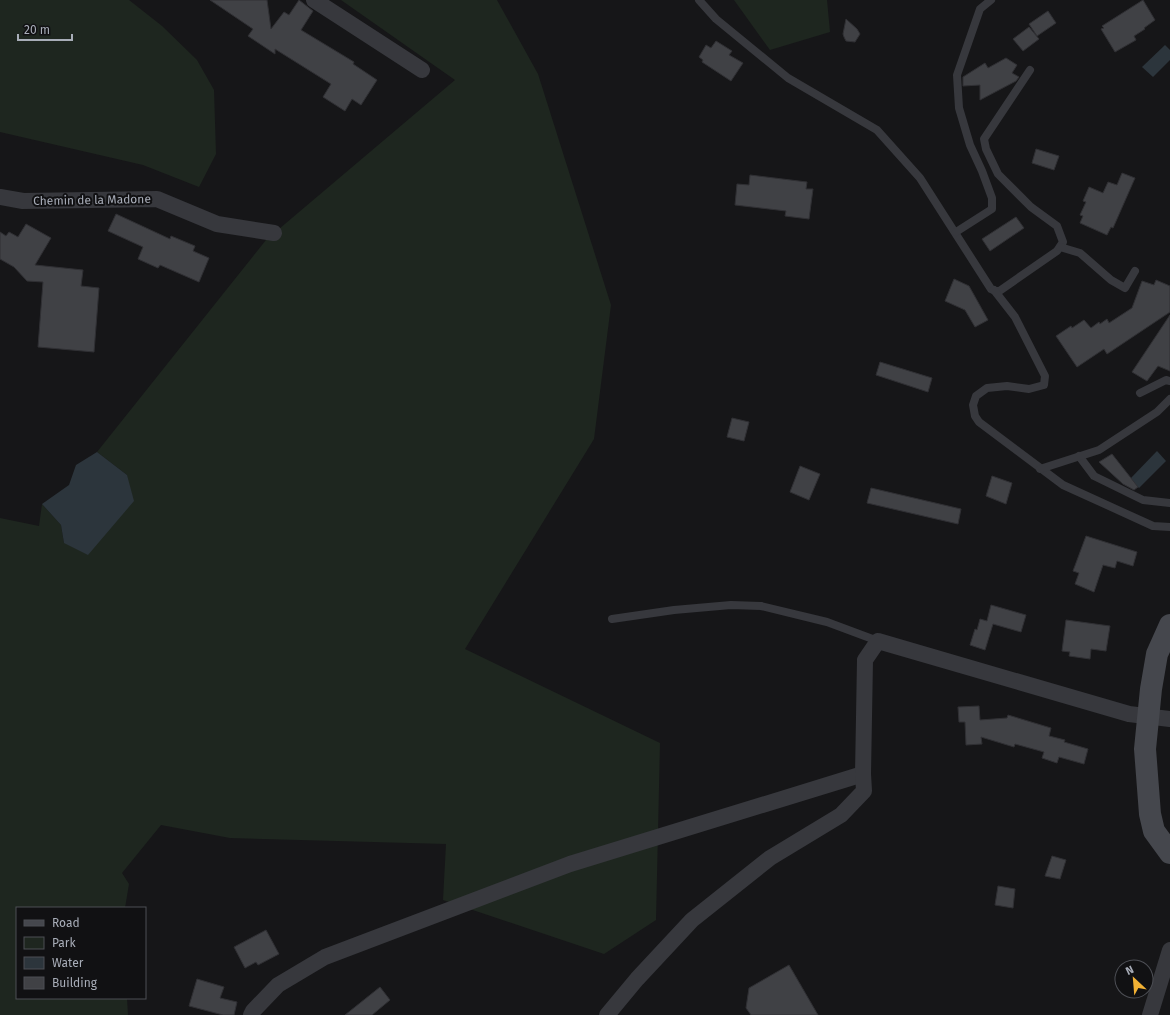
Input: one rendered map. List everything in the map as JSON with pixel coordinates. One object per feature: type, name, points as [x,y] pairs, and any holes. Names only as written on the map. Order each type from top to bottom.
[{"type":"street","points":[[314,0],[422,70]]},
{"type":"street","name":"Chemin de la Madone","points":[[0,197],[23,201],[157,199],[217,224],[274,233]]},
{"type":"street","points":[[1170,625],[1157,654],[1151,689],[1145,749],[1150,814],[1154,831],[1170,853]]},
{"type":"street","points":[[607,1015],[637,979],[692,920],[770,858],[842,815],[864,791],[865,660],[878,641],[1130,714],[1170,719]]},
{"type":"street","points":[[251,1015],[252,1011],[278,985],[325,958],[570,864],[863,774]]},
{"type":"street","points":[[1150,1015],[1170,950]]},
{"type":"lane","points":[[699,0],[716,19],[788,78],[877,130],[920,178],[956,232],[991,289],[994,290],[1015,317],[1045,376],[1044,386],[1028,389],[1007,386],[987,388],[976,396],[973,405],[975,416],[979,422],[1063,485],[1153,526],[1170,527]]},
{"type":"lane","points":[[956,232],[992,209],[992,198],[970,145],[959,108],[957,75],[980,9],[990,0]]},
{"type":"lane","points":[[994,290],[998,292],[1057,252],[1063,242],[1057,226],[1031,207],[998,174],[986,149],[984,139],[1030,70]]},
{"type":"lane","points":[[1060,247],[1080,253],[1111,280],[1125,288],[1135,271]]},
{"type":"lane","points":[[1140,393],[1166,380],[1170,381]]},
{"type":"lane","points":[[1040,469],[1099,450],[1157,412],[1170,399]]},
{"type":"lane","points":[[1078,456],[1094,476],[1143,500],[1170,503]]},
{"type":"lane","points":[[612,619],[674,610],[731,605],[761,606],[827,622],[878,641]]},
{"type":"green space","points":[[0,0],[129,0],[162,26],[197,60],[214,90],[216,154],[199,187],[143,165],[0,132]]},
{"type":"green space","points":[[341,0],[497,0],[538,74],[611,305],[594,439],[465,649],[660,743],[656,920],[604,954],[443,900],[446,844],[230,838],[161,825],[122,873],[129,884],[125,907],[16,907],[16,999],[127,999],[128,1015],[0,1015],[0,518],[39,526],[42,504],[61,525],[64,543],[127,475],[97,452],[266,240],[455,80]]},
{"type":"green space","points":[[734,0],[827,0],[830,32],[770,50]]},
{"type":"water","points":[[1165,45],[1170,50],[1170,60],[1153,77],[1142,67]]},
{"type":"water","points":[[1157,451],[1166,461],[1139,488],[1130,479]]},
{"type":"water","points":[[97,452],[127,475],[134,501],[88,555],[64,543],[61,525],[42,504],[69,485],[76,465]]},
{"type":"building","points":[[210,0],[267,0],[271,29],[284,12],[289,15],[299,0],[313,11],[301,30],[354,62],[353,64],[377,80],[361,105],[352,99],[345,111],[323,97],[331,84],[275,49],[275,54],[248,36],[253,29]]},
{"type":"building","points":[[1143,0],[1155,20],[1134,36],[1136,40],[1115,52],[1101,29],[1104,28],[1102,26]]},
{"type":"building","points":[[1048,11],[1056,23],[1037,36],[1029,24]]},
{"type":"building","points":[[846,19],[857,29],[860,34],[855,42],[846,41],[844,37],[843,34]]},
{"type":"building","points":[[1029,27],[1039,39],[1023,51],[1013,39]]},
{"type":"building","points":[[716,41],[732,51],[729,55],[743,63],[731,81],[702,62],[703,60],[699,57],[706,45],[711,48]]},
{"type":"building","points":[[1006,58],[1017,65],[1012,73],[1019,77],[1016,81],[980,100],[980,85],[963,86],[963,77],[985,63],[988,68]]},
{"type":"building","points":[[1036,149],[1059,156],[1054,170],[1032,163]]},
{"type":"building","points":[[1122,173],[1135,178],[1113,228],[1111,227],[1107,235],[1080,223],[1083,216],[1080,215],[1086,202],[1083,201],[1089,187],[1103,193],[1108,182],[1117,185]]},
{"type":"building","points":[[750,175],[807,182],[806,189],[813,189],[809,219],[785,216],[786,211],[735,205],[737,184],[749,185]]},
{"type":"building","points":[[116,214],[170,239],[171,236],[195,246],[193,251],[209,258],[199,282],[160,265],[158,268],[138,259],[143,247],[108,231]]},
{"type":"building","points":[[1016,217],[1024,228],[990,251],[982,239]]},
{"type":"building","points":[[26,224],[51,238],[35,265],[83,270],[81,286],[99,288],[94,352],[38,347],[43,282],[27,281],[14,267],[0,259],[0,232],[6,236],[9,232],[18,237]]},
{"type":"building","points":[[954,279],[969,286],[988,320],[975,327],[965,310],[945,301]]},
{"type":"building","points":[[1156,280],[1170,286],[1170,312],[1107,354],[1104,349],[1077,367],[1056,336],[1071,326],[1072,328],[1084,320],[1091,328],[1099,322],[1100,324],[1107,319],[1109,323],[1132,308],[1142,281],[1154,285]]},
{"type":"building","points":[[1170,315],[1170,371],[1158,366],[1147,381],[1132,372]]},
{"type":"building","points":[[880,362],[932,378],[928,392],[876,375]]},
{"type":"building","points":[[732,418],[749,422],[744,441],[727,437]]},
{"type":"building","points":[[1112,454],[1138,487],[1134,490],[1123,484],[1099,462]]},
{"type":"building","points":[[800,466],[820,474],[809,500],[790,492]]},
{"type":"building","points":[[992,476],[1012,483],[1006,504],[986,496]]},
{"type":"building","points":[[871,488],[961,509],[958,524],[867,503]]},
{"type":"building","points":[[1086,536],[1137,552],[1133,566],[1117,561],[1115,568],[1103,565],[1094,592],[1075,584],[1079,573],[1073,571]]},
{"type":"building","points":[[991,605],[1026,615],[1021,632],[993,624],[985,650],[970,645],[980,619],[987,621]]},
{"type":"building","points":[[1066,620],[1110,626],[1106,651],[1091,649],[1090,659],[1069,656],[1070,652],[1062,651]]},
{"type":"building","points":[[979,706],[980,720],[1007,718],[1008,715],[1051,728],[1049,736],[1065,740],[1064,742],[1088,749],[1084,764],[1059,757],[1057,763],[1042,758],[1044,752],[1015,744],[1014,747],[981,737],[982,744],[966,745],[965,722],[959,722],[958,707]]},
{"type":"building","points":[[1052,856],[1066,860],[1060,879],[1045,876]]},
{"type":"building","points":[[998,886],[1015,889],[1013,908],[995,905]]},
{"type":"building","points":[[266,930],[279,954],[258,965],[256,962],[245,968],[234,947]]},
{"type":"building","points":[[789,965],[818,1015],[751,1015],[746,1008],[749,988]]},
{"type":"building","points":[[197,979],[224,987],[220,998],[237,1002],[234,1015],[223,1015],[189,1006]]},
{"type":"building","points":[[380,987],[390,1000],[372,1015],[345,1015]]}]
